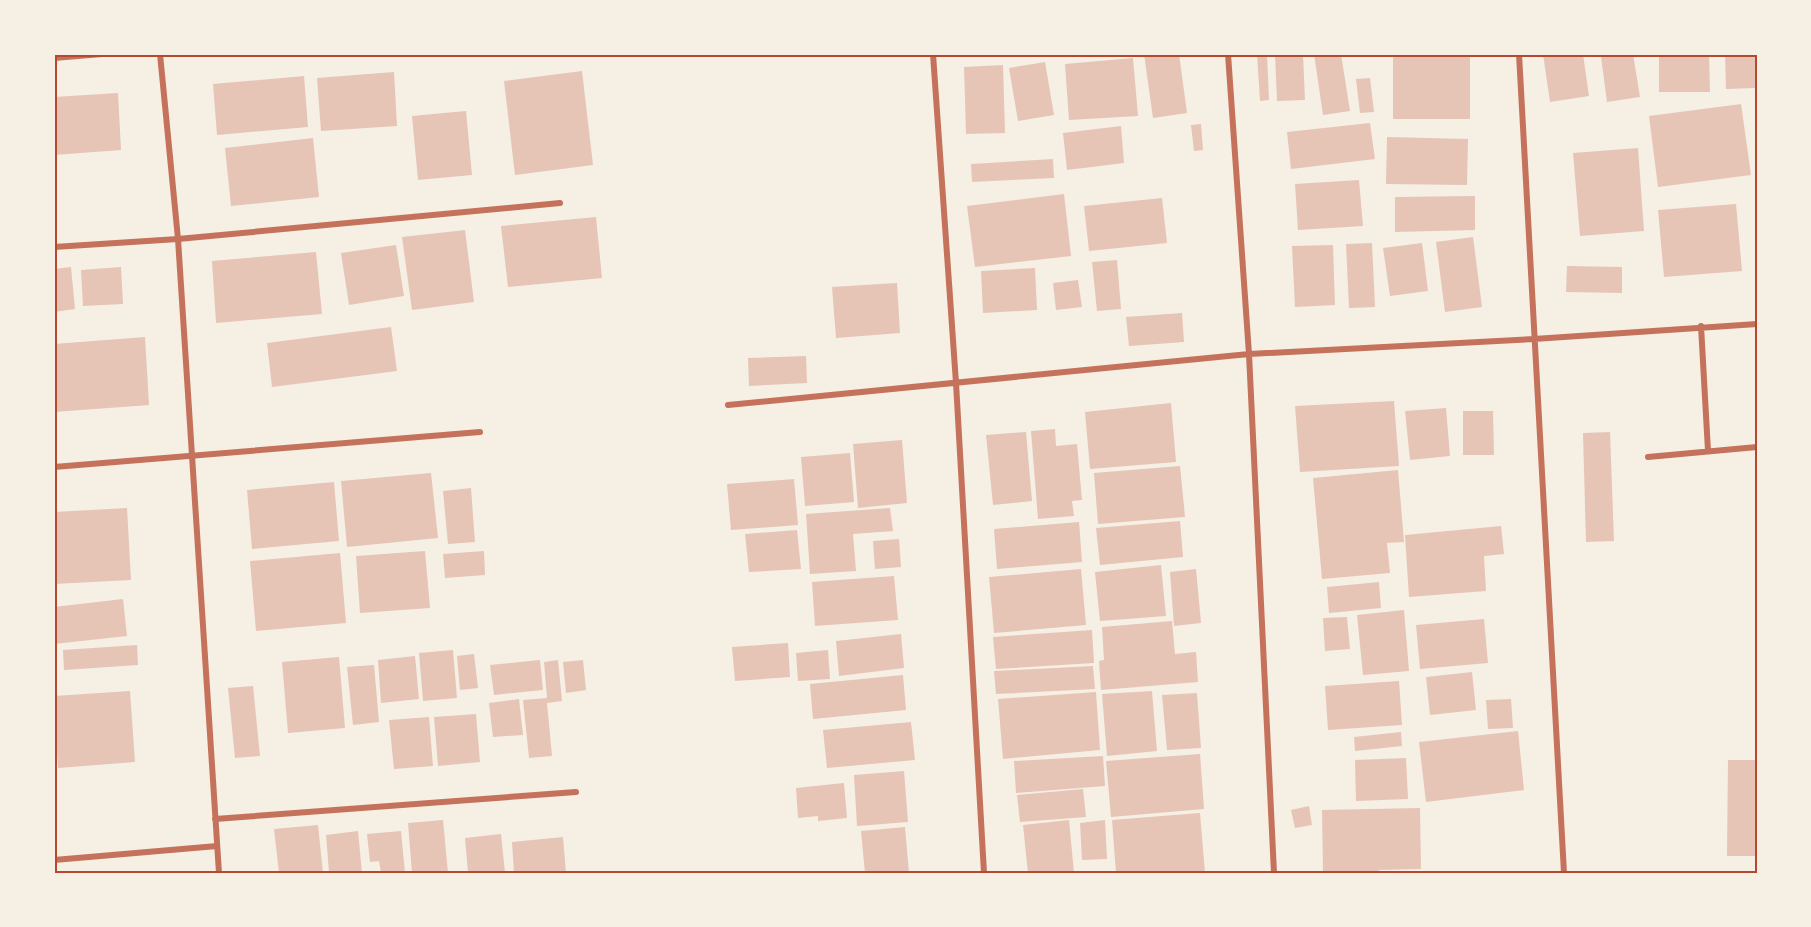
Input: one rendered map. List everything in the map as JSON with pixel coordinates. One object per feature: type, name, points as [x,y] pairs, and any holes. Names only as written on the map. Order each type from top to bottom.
[{"type":"street","points":[[54,58],[102,54]]},
{"type":"street","points":[[160,54],[178,239],[219,873]]},
{"type":"street","points":[[933,54],[956,383],[984,873]]},
{"type":"street","points":[[1228,54],[1249,354],[1274,873]]},
{"type":"street","points":[[1519,54],[1564,873]]},
{"type":"street","points":[[54,247],[178,239],[560,203]]},
{"type":"street","points":[[728,405],[1249,354],[1534,339],[1757,324]]},
{"type":"street","points":[[1701,326],[1708,451]]},
{"type":"street","points":[[54,467],[480,432]]},
{"type":"street","points":[[1648,457],[1757,447]]},
{"type":"street","points":[[215,819],[576,792]]},
{"type":"street","points":[[54,860],[217,846]]},
{"type":"building","points":[[1144,54],[1179,54],[1187,113],[1153,118]]},
{"type":"building","points":[[1257,54],[1267,54],[1269,100],[1260,101]]},
{"type":"building","points":[[1275,54],[1303,54],[1305,100],[1277,101]]},
{"type":"building","points":[[1314,54],[1341,54],[1350,111],[1323,115]]},
{"type":"building","points":[[1393,54],[1470,54],[1470,119],[1393,119]]},
{"type":"building","points":[[1543,54],[1583,54],[1589,96],[1550,102]]},
{"type":"building","points":[[1633,54],[1640,97],[1607,102],[1601,57]]},
{"type":"building","points":[[1659,54],[1709,54],[1710,92],[1659,92]]},
{"type":"building","points":[[1725,54],[1757,54],[1757,88],[1726,89]]},
{"type":"building","points":[[1133,58],[1138,116],[1069,120],[1065,64]]},
{"type":"building","points":[[1045,62],[1054,115],[1018,121],[1009,68]]},
{"type":"building","points":[[1003,65],[1005,133],[966,134],[964,67]]},
{"type":"building","points":[[582,71],[593,165],[515,175],[504,81]]},
{"type":"building","points":[[394,72],[397,126],[321,131],[317,78]]},
{"type":"building","points":[[304,76],[308,127],[217,135],[213,84]]},
{"type":"building","points":[[1370,78],[1374,112],[1360,113],[1356,79]]},
{"type":"building","points":[[118,93],[121,150],[54,155],[54,97]]},
{"type":"building","points":[[1741,104],[1751,175],[1658,187],[1649,116]]},
{"type":"building","points":[[466,111],[472,175],[418,180],[412,116]]},
{"type":"building","points":[[1370,123],[1375,159],[1291,169],[1287,132]]},
{"type":"building","points":[[1201,124],[1203,150],[1194,151],[1191,125]]},
{"type":"building","points":[[1121,126],[1124,163],[1067,170],[1063,133]]},
{"type":"building","points":[[1387,137],[1468,139],[1467,185],[1386,184]]},
{"type":"building","points":[[313,138],[319,197],[231,206],[225,148]]},
{"type":"building","points":[[1638,148],[1644,231],[1580,236],[1573,153]]},
{"type":"building","points":[[1053,159],[1054,178],[972,182],[971,164]]},
{"type":"building","points":[[1359,180],[1363,226],[1298,230],[1295,184]]},
{"type":"building","points":[[1064,194],[1071,256],[975,267],[967,206]]},
{"type":"building","points":[[1475,196],[1475,230],[1395,232],[1395,197]]},
{"type":"building","points":[[1162,198],[1167,243],[1089,251],[1084,206]]},
{"type":"building","points":[[1736,204],[1742,271],[1664,277],[1658,210]]},
{"type":"building","points":[[596,217],[602,278],[508,287],[501,226]]},
{"type":"building","points":[[465,230],[474,302],[412,310],[402,237]]},
{"type":"building","points":[[1473,237],[1482,307],[1445,312],[1436,242]]},
{"type":"building","points":[[1372,243],[1375,307],[1349,308],[1346,244]]},
{"type":"building","points":[[1422,243],[1428,291],[1390,296],[1383,248]]},
{"type":"building","points":[[396,245],[404,296],[349,305],[341,253]]},
{"type":"building","points":[[1333,245],[1335,305],[1295,307],[1292,246]]},
{"type":"building","points":[[316,252],[322,314],[216,323],[212,261]]},
{"type":"building","points":[[1117,260],[1121,309],[1097,311],[1092,262]]},
{"type":"building","points":[[1567,266],[1622,267],[1622,293],[1566,292]]},
{"type":"building","points":[[71,267],[75,309],[54,312],[54,269]]},
{"type":"building","points":[[121,267],[123,304],[83,306],[81,270]]},
{"type":"building","points":[[1035,268],[1037,310],[983,313],[981,271]]},
{"type":"building","points":[[1078,280],[1082,307],[1056,310],[1053,283]]},
{"type":"building","points":[[897,283],[900,333],[836,338],[832,287]]},
{"type":"building","points":[[1182,313],[1184,342],[1129,346],[1126,317]]},
{"type":"building","points":[[391,327],[397,371],[272,387],[267,343]]},
{"type":"building","points":[[145,337],[149,405],[54,412],[54,344]]},
{"type":"building","points":[[806,356],[807,383],[749,386],[748,358]]},
{"type":"building","points":[[1394,401],[1399,466],[1300,472],[1295,406]]},
{"type":"building","points":[[1171,403],[1176,462],[1090,469],[1085,412]]},
{"type":"building","points":[[1446,408],[1450,456],[1410,460],[1405,411]]},
{"type":"building","points":[[1463,411],[1493,411],[1494,455],[1463,455]]},
{"type":"building","points":[[1055,429],[1056,446],[1077,444],[1082,500],[1072,501],[1074,516],[1038,519],[1031,431]]},
{"type":"building","points":[[1026,432],[1032,501],[993,505],[986,435]]},
{"type":"building","points":[[1610,432],[1614,541],[1586,542],[1583,433]]},
{"type":"building","points":[[902,440],[907,503],[858,508],[853,444]]},
{"type":"building","points":[[850,453],[854,502],[805,506],[801,457]]},
{"type":"building","points":[[1180,466],[1185,517],[1098,524],[1094,473]]},
{"type":"building","points":[[1398,470],[1404,542],[1387,543],[1390,573],[1322,579],[1313,478]]},
{"type":"building","points":[[431,473],[438,538],[347,547],[341,481]]},
{"type":"building","points":[[794,479],[798,525],[731,530],[727,484]]},
{"type":"building","points":[[334,482],[339,541],[252,549],[247,490]]},
{"type":"building","points":[[471,488],[475,542],[448,544],[443,491]]},
{"type":"building","points":[[127,508],[131,580],[54,584],[54,512]]},
{"type":"building","points":[[890,508],[893,531],[853,534],[856,571],[810,574],[806,514]]},
{"type":"building","points":[[1180,521],[1183,557],[1100,565],[1096,528]]},
{"type":"building","points":[[1079,522],[1082,562],[997,569],[994,529]]},
{"type":"building","points":[[1501,526],[1504,554],[1484,556],[1486,591],[1409,597],[1405,535]]},
{"type":"building","points":[[797,530],[801,569],[749,572],[745,534]]},
{"type":"building","points":[[899,539],[901,567],[875,569],[873,541]]},
{"type":"building","points":[[425,551],[430,608],[360,613],[356,556]]},
{"type":"building","points":[[484,551],[485,575],[445,578],[443,554]]},
{"type":"building","points":[[340,553],[346,623],[256,631],[250,561]]},
{"type":"building","points":[[1161,565],[1166,616],[1100,621],[1095,572]]},
{"type":"building","points":[[1081,569],[1086,625],[994,633],[989,577]]},
{"type":"building","points":[[1196,569],[1201,623],[1174,626],[1170,572]]},
{"type":"building","points":[[894,576],[898,620],[815,626],[812,582]]},
{"type":"building","points":[[1379,582],[1381,608],[1329,613],[1327,587]]},
{"type":"building","points":[[123,599],[127,636],[54,644],[54,607]]},
{"type":"building","points":[[1404,610],[1409,671],[1363,675],[1357,615]]},
{"type":"building","points":[[1347,617],[1350,649],[1325,651],[1323,618]]},
{"type":"building","points":[[1484,619],[1488,663],[1420,669],[1416,625]]},
{"type":"building","points":[[1172,621],[1175,654],[1196,652],[1198,682],[1101,690],[1099,661],[1104,660],[1102,627]]},
{"type":"building","points":[[1092,630],[1094,663],[996,669],[993,637]]},
{"type":"building","points":[[901,634],[904,668],[839,676],[836,641]]},
{"type":"building","points":[[788,643],[790,677],[735,681],[732,647]]},
{"type":"building","points":[[137,645],[138,665],[64,670],[63,650]]},
{"type":"building","points":[[453,650],[457,698],[423,701],[419,653]]},
{"type":"building","points":[[828,650],[830,679],[798,681],[796,653]]},
{"type":"building","points":[[474,654],[478,688],[460,690],[457,656]]},
{"type":"building","points":[[415,656],[419,699],[381,703],[378,660]]},
{"type":"building","points":[[339,657],[345,728],[288,733],[282,662]]},
{"type":"building","points":[[540,660],[543,690],[494,695],[490,665]]},
{"type":"building","points":[[558,660],[562,701],[547,703],[552,756],[529,758],[523,700],[547,698],[544,662]]},
{"type":"building","points":[[583,660],[586,690],[566,693],[563,662]]},
{"type":"building","points":[[374,665],[379,722],[353,725],[347,667]]},
{"type":"building","points":[[1093,666],[1095,689],[996,694],[994,671]]},
{"type":"building","points":[[1472,672],[1476,710],[1430,715],[1426,677]]},
{"type":"building","points":[[903,675],[906,710],[813,719],[810,684]]},
{"type":"building","points":[[1399,681],[1402,725],[1328,730],[1325,686]]},
{"type":"building","points":[[253,686],[260,756],[235,758],[228,688]]},
{"type":"building","points":[[130,691],[135,762],[58,768],[54,696]]},
{"type":"building","points":[[1152,691],[1157,751],[1107,756],[1102,694]]},
{"type":"building","points":[[1096,692],[1100,750],[1003,759],[998,699]]},
{"type":"building","points":[[1197,693],[1201,748],[1167,750],[1162,695]]},
{"type":"building","points":[[519,699],[523,735],[493,737],[489,703]]},
{"type":"building","points":[[1511,699],[1513,728],[1488,729],[1486,700]]},
{"type":"building","points":[[476,714],[480,762],[438,766],[434,717]]},
{"type":"building","points":[[429,717],[433,766],[394,769],[389,720]]},
{"type":"building","points":[[911,722],[915,760],[827,768],[823,730]]},
{"type":"building","points":[[1518,731],[1524,790],[1426,802],[1419,742]]},
{"type":"building","points":[[1401,732],[1402,746],[1355,751],[1354,737]]},
{"type":"building","points":[[1200,754],[1204,809],[1111,817],[1106,761]]},
{"type":"building","points":[[1103,756],[1105,786],[1016,793],[1014,761]]},
{"type":"building","points":[[1406,758],[1408,799],[1356,801],[1355,760]]},
{"type":"building","points":[[1728,760],[1757,760],[1757,856],[1727,856]]},
{"type":"building","points":[[904,771],[908,822],[857,826],[854,775]]},
{"type":"building","points":[[844,783],[847,818],[818,821],[818,816],[798,818],[796,788]]},
{"type":"building","points":[[1083,789],[1086,817],[1020,822],[1017,795]]},
{"type":"building","points":[[1309,806],[1312,825],[1295,828],[1291,810]]},
{"type":"building","points":[[1420,808],[1421,869],[1379,870],[1379,873],[1323,873],[1322,810]]},
{"type":"building","points":[[1200,813],[1205,873],[1116,873],[1112,820]]},
{"type":"building","points":[[443,820],[448,873],[412,873],[408,823]]},
{"type":"building","points":[[1069,820],[1074,873],[1028,873],[1023,825]]},
{"type":"building","points":[[1105,820],[1107,859],[1082,860],[1080,823]]},
{"type":"building","points":[[318,825],[323,873],[279,873],[274,829]]},
{"type":"building","points":[[905,827],[909,873],[865,873],[861,831]]},
{"type":"building","points":[[358,831],[362,873],[329,873],[326,835]]},
{"type":"building","points":[[401,831],[405,873],[381,873],[379,861],[370,862],[367,834]]},
{"type":"building","points":[[501,834],[505,873],[468,873],[465,838]]},
{"type":"building","points":[[563,837],[566,873],[514,873],[512,842]]}]
